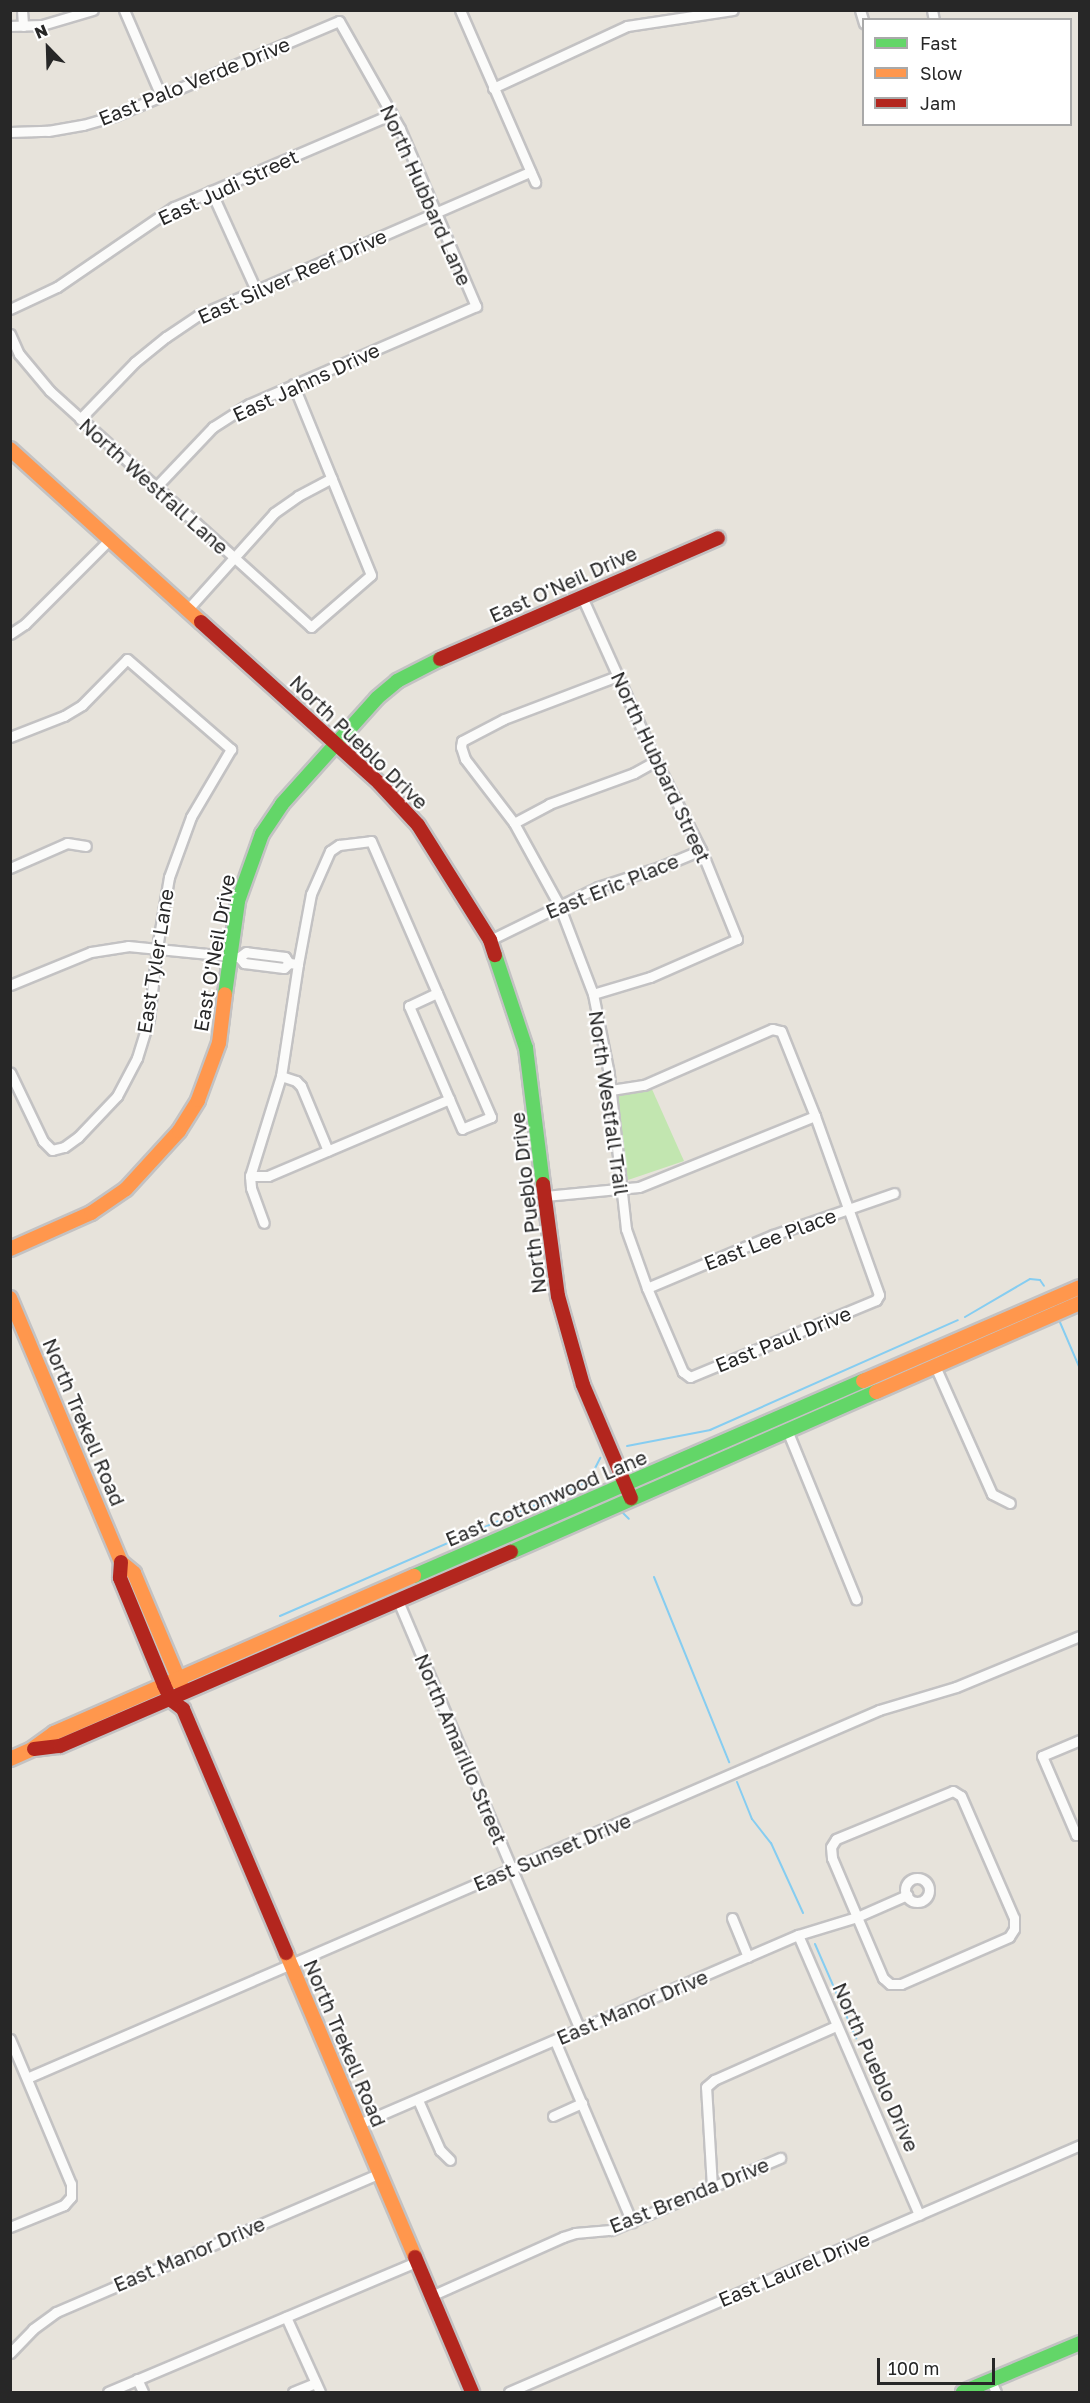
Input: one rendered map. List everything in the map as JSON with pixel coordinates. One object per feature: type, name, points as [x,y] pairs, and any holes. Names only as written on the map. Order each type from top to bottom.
[{"type":"main road","name":"North Pueblo Drive","points":[[10,449],[336,744],[418,825],[490,940],[526,1047],[536,1106],[544,1196],[558,1296],[583,1385],[629,1491]]},
{"type":"main road","name":"East O'Neil Drive","points":[[10,1249],[91,1213],[126,1189],[179,1131],[198,1101],[219,1043],[234,957],[238,900],[262,834],[282,804],[377,698],[397,681],[423,667],[717,538]]},
{"type":"main road","name":"East Cottonwood Lane","points":[[32,1749],[60,1746],[340,1627],[629,1491],[1080,1287]]},
{"type":"main road","name":"North Trekell Road","points":[[10,1298],[121,1562],[134,1574],[179,1679],[185,1694],[183,1709]]},
{"type":"main road","name":"East Cottonwood Lane","points":[[10,1759],[32,1749],[54,1733],[334,1611],[629,1491],[787,1431],[1080,1303]]},
{"type":"main road","name":"North Trekell Road","points":[[121,1562],[120,1578],[164,1685],[171,1700],[183,1709],[472,2392]]},
{"type":"main road","points":[[334,1611],[340,1627]]},
{"type":"main road","points":[[963,2392],[994,2387],[1080,2343]]},
{"type":"street","points":[[22,10],[22,26]]},
{"type":"street","points":[[10,26],[42,26],[93,10]]},
{"type":"street","points":[[124,10],[161,96]]},
{"type":"street","points":[[459,10],[535,182]]},
{"type":"street","points":[[493,88],[627,26],[733,10]]},
{"type":"street","name":"East Palo Verde Drive","points":[[10,132],[48,131],[83,126],[161,96],[339,21]]},
{"type":"street","name":"North Hubbard Lane","points":[[339,21],[392,114],[476,306]]},
{"type":"street","name":"East Judi Street","points":[[10,309],[57,287],[174,207],[392,114]]},
{"type":"street","name":"East Silver Reef Drive","points":[[80,419],[135,362],[166,337],[199,315],[530,172]]},
{"type":"street","points":[[211,192],[256,290]]},
{"type":"street","name":"East Jahns Drive","points":[[156,487],[213,427],[249,404],[476,306]]},
{"type":"street","name":"North Westfall Lane","points":[[10,334],[19,354],[35,375],[80,419],[311,627],[371,575],[332,478]]},
{"type":"street","points":[[188,609],[274,513],[298,496],[332,478],[293,384]]},
{"type":"street","points":[[10,634],[26,624],[109,540]]},
{"type":"street","name":"North Hubbard Street","points":[[582,597],[656,761],[702,850],[737,939],[650,977],[593,994]]},
{"type":"street","name":"East Tyler Lane","points":[[10,738],[64,716],[82,705],[127,659],[231,749],[191,817],[169,877],[157,948],[149,1019],[137,1059],[117,1096],[78,1137],[64,1148],[52,1150],[44,1140],[10,1072]]},
{"type":"street","name":"North Westfall Trail","points":[[617,676],[504,719],[462,741],[465,759],[514,823],[559,905],[593,994],[611,1090],[626,1229],[647,1288],[683,1372],[690,1377]]},
{"type":"street","points":[[514,823],[549,804],[634,773],[656,761]]},
{"type":"street","points":[[264,1222],[251,1188],[250,1176],[281,1076],[294,964],[311,894],[330,851],[339,845],[371,841],[491,1117],[462,1129],[409,1006],[437,993]]},
{"type":"street","points":[[10,867],[68,843],[86,846]]},
{"type":"street","name":"East Eric Place","points":[[490,940],[598,887],[702,850]]},
{"type":"street","points":[[10,985],[91,952],[128,946],[234,957],[244,963],[284,968],[294,964]]},
{"type":"street","points":[[611,1090],[644,1084],[772,1029],[781,1031],[815,1116],[847,1210]]},
{"type":"street","points":[[281,1076],[296,1081],[301,1086],[328,1151]]},
{"type":"street","points":[[250,1176],[268,1176],[449,1099]]},
{"type":"street","points":[[544,1196],[623,1189],[652,1183],[815,1116]]},
{"type":"street","name":"East Lee Place","points":[[647,1288],[773,1234],[894,1193]]},
{"type":"street","name":"East Paul Drive","points":[[690,1377],[876,1300],[879,1295],[847,1210]]},
{"type":"street","points":[[935,1366],[992,1494],[1010,1503]]},
{"type":"street","points":[[787,1431],[856,1599]]},
{"type":"street","name":"North Amarillo Street","points":[[398,1601],[580,2030]]},
{"type":"street","name":"East Sunset Drive","points":[[27,2078],[879,1710],[956,1687],[1080,1636]]},
{"type":"street","points":[[1080,1740],[1041,1756],[1076,1835],[1080,1833]]},
{"type":"street","points":[[953,1791],[961,1796],[1014,1918],[1014,1929],[1009,1937],[901,1984],[890,1984],[883,1978],[857,1917],[832,1858],[831,1847],[836,1839],[943,1793],[953,1791]]},
{"type":"street","name":"East Manor Drive","points":[[359,2124],[798,1935],[857,1917],[907,1895]]},
{"type":"street","points":[[732,1918],[748,1957]]},
{"type":"street","name":"North Pueblo Drive","points":[[798,1935],[919,2215]]},
{"type":"street","points":[[712,2187],[708,2153],[706,2087],[714,2080],[836,2026]]},
{"type":"street","points":[[10,2039],[71,2184],[71,2197],[64,2205],[10,2227]]},
{"type":"street","points":[[555,2041],[632,2222]]},
{"type":"street","points":[[418,2100],[440,2150],[450,2160]]},
{"type":"street","points":[[553,2116],[582,2103]]},
{"type":"street","name":"East Laurel Drive","points":[[509,2392],[1080,2145]]},
{"type":"street","name":"East Brenda Drive","points":[[430,2296],[563,2237],[575,2233],[612,2230],[780,2158]]},
{"type":"street","name":"East Manor Drive","points":[[10,2353],[33,2329],[56,2312],[380,2173]]},
{"type":"street","points":[[108,2392],[416,2262]]},
{"type":"street","points":[[286,2317],[317,2388],[293,2392]]},
{"type":"street","points":[[137,2379],[143,2392]]},
{"type":"green space","points":[[651,1087],[684,1161],[628,1180],[615,1116],[616,1094]]},
{"type":"waterway","points":[[965,1317],[1030,1279],[1040,1280],[1044,1286]]},
{"type":"waterway","points":[[627,1446],[710,1430],[958,1320]]},
{"type":"waterway","points":[[1059,1320],[1080,1369]]},
{"type":"waterway","points":[[280,1616],[577,1487],[589,1480],[600,1458]]},
{"type":"waterway","points":[[621,1511],[629,1519]]},
{"type":"waterway","points":[[654,1577],[729,1762]]},
{"type":"waterway","points":[[737,1782],[752,1819],[771,1843],[803,1913]]},
{"type":"waterway","points":[[815,1944],[856,2038]]},
{"type":"traffic: fast","points":[[225,994],[238,901],[262,834],[282,804],[377,698],[397,681],[440,659]]},
{"type":"traffic: fast","points":[[495,955],[526,1048],[543,1184]]},
{"type":"traffic: fast","points":[[414,1576],[863,1381]]},
{"type":"traffic: fast","points":[[511,1552],[876,1392]]},
{"type":"traffic: fast","points":[[963,2392],[1080,2343]]},
{"type":"traffic: slow","points":[[10,449],[201,622]]},
{"type":"traffic: slow","points":[[10,1249],[91,1213],[126,1189],[179,1131],[198,1100],[219,1043],[225,994]]},
{"type":"traffic: slow","points":[[863,1381],[1080,1287]]},
{"type":"traffic: slow","points":[[10,1298],[121,1562],[134,1573],[182,1687]]},
{"type":"traffic: slow","points":[[876,1392],[1080,1303]]},
{"type":"traffic: slow","points":[[10,1759],[32,1749],[54,1733],[414,1576]]},
{"type":"traffic: slow","points":[[286,1953],[415,2257]]},
{"type":"traffic: jam","points":[[440,659],[718,538]]},
{"type":"traffic: jam","points":[[201,622],[379,783],[418,825],[490,940],[495,955]]},
{"type":"traffic: jam","points":[[543,1184],[558,1296],[583,1385],[631,1498]]},
{"type":"traffic: jam","points":[[34,1749],[60,1746],[511,1552]]},
{"type":"traffic: jam","points":[[121,1562],[120,1578],[164,1685],[171,1700],[183,1709],[286,1953]]},
{"type":"traffic: jam","points":[[415,2257],[472,2392]]}]
